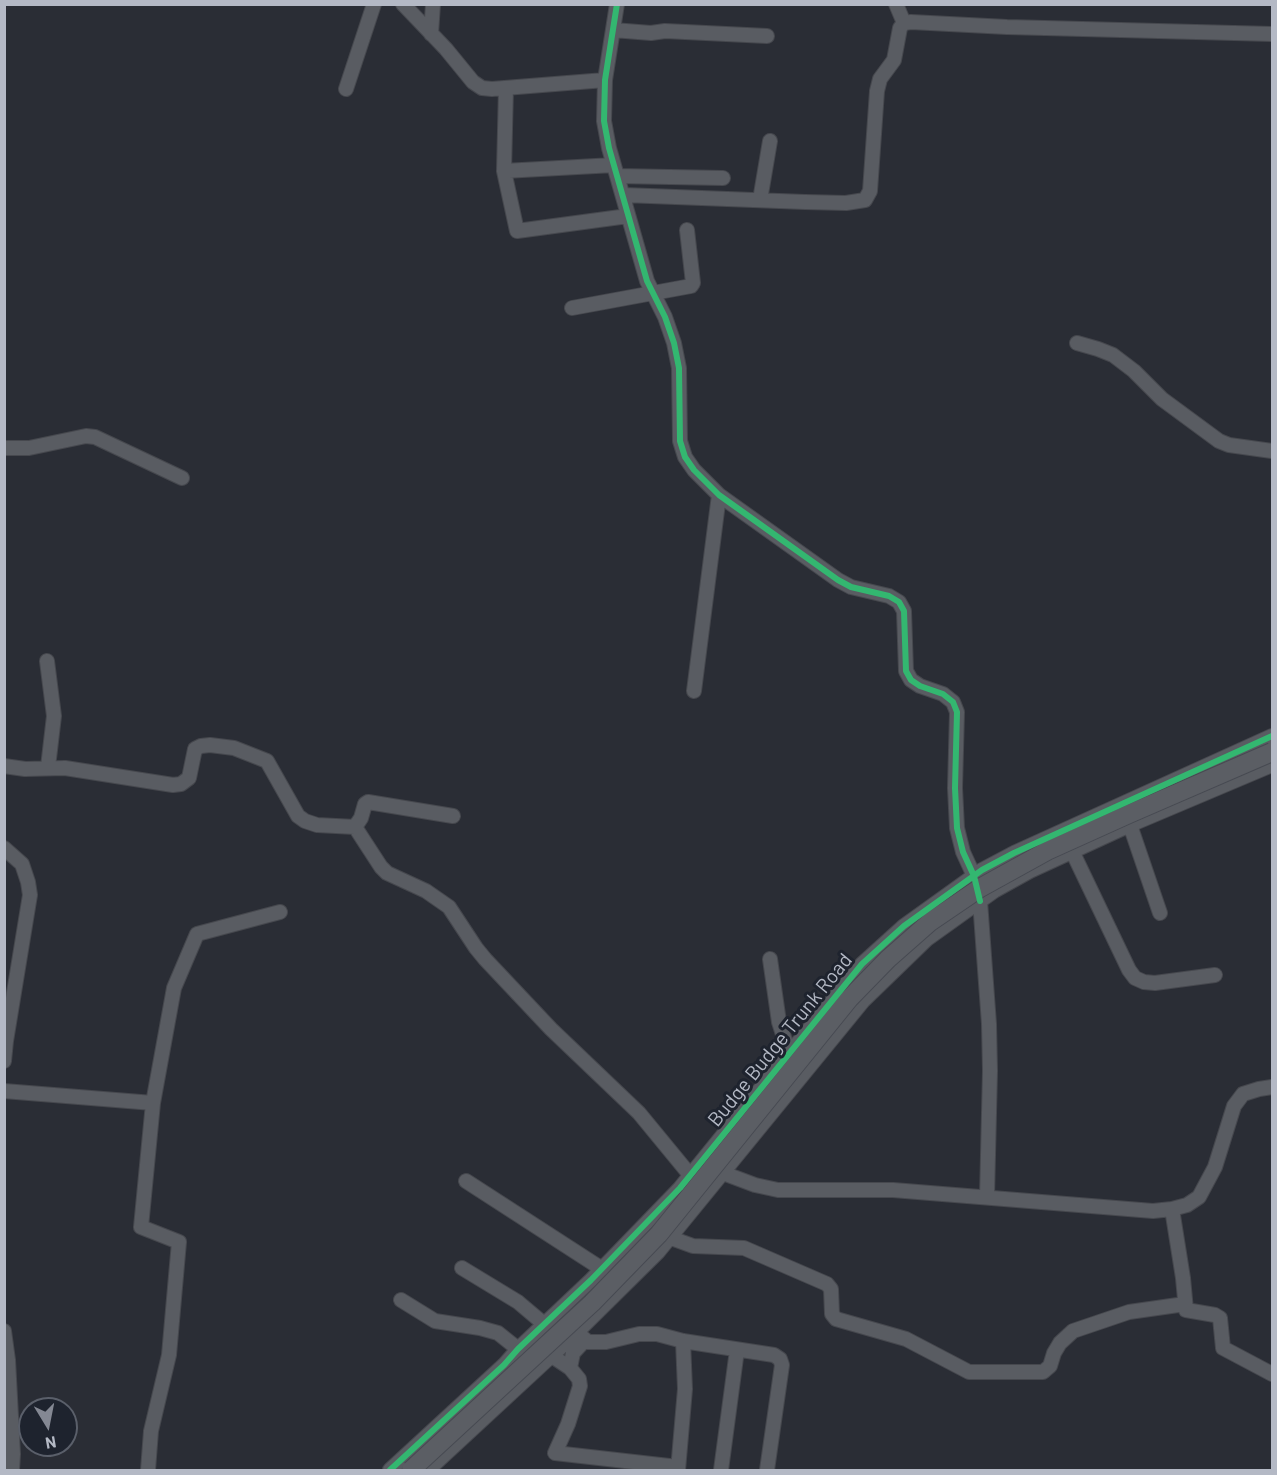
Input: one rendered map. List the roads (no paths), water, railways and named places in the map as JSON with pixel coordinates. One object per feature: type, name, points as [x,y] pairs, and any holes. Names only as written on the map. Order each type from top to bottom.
[{"type":"main road","points":[[411,1470],[592,1303],[659,1234],[849,999],[888,958],[930,922],[980,888],[1047,851],[1272,752]]},
{"type":"street","points":[[346,89],[374,4]]},
{"type":"street","points":[[402,4],[432,34],[472,82],[482,88],[605,80]]},
{"type":"street","points":[[432,34],[433,4]]},
{"type":"street","points":[[617,4],[605,80],[604,121],[647,281],[674,343],[679,368],[680,441],[685,457],[694,470],[719,495],[838,580],[851,587],[889,596],[899,602],[904,611],[906,671],[911,680],[920,686],[943,694],[953,702],[957,712],[955,788],[957,828],[981,901],[990,1071],[987,1197]]},
{"type":"street","points":[[896,4],[904,23]]},
{"type":"street","points":[[624,195],[846,203],[857,202],[868,196],[878,85],[884,72],[894,60],[900,28],[904,23],[1272,34]]},
{"type":"street","points":[[613,30],[767,36]]},
{"type":"street","points":[[506,88],[504,171],[517,231],[628,216]]},
{"type":"street","points":[[760,200],[770,141]]},
{"type":"street","points":[[504,171],[616,170],[723,178]]},
{"type":"street","points":[[572,308],[691,286],[693,282],[687,230]]},
{"type":"street","points":[[1077,343],[1098,348],[1113,355],[1134,371],[1162,399],[1219,441],[1229,445],[1272,451]]},
{"type":"street","points":[[4,448],[29,448],[86,436],[94,437],[182,478]]},
{"type":"street","points":[[694,691],[719,495]]},
{"type":"street","points":[[47,661],[54,716],[48,767]]},
{"type":"street","name":"Budge Budge Trunk Road","points":[[390,1470],[504,1365],[602,1269],[690,1175],[861,964],[904,926],[974,876],[1014,853],[1272,736]]},
{"type":"street","points":[[4,766],[25,769],[48,767],[86,770],[155,782],[181,784],[189,778],[195,749],[210,745],[234,748],[267,761],[292,807],[305,821],[317,825],[355,827]]},
{"type":"street","name":"Budge Budge Trunk Road","points":[[428,1470],[552,1356],[581,1336],[670,1238],[863,1001],[927,939],[994,891],[1030,871],[1130,825],[1272,765]]},
{"type":"street","points":[[355,827],[368,802],[453,816]]},
{"type":"street","points":[[1130,825],[1160,913]]},
{"type":"street","points":[[355,827],[387,873],[426,891],[449,907],[485,959],[551,1029],[632,1105],[690,1175]]},
{"type":"street","points":[[4,848],[22,864],[30,896],[4,1061]]},
{"type":"street","points":[[1073,853],[1129,970],[1135,978],[1155,983],[1215,975]]},
{"type":"street","points":[[148,1470],[152,1431],[169,1355],[179,1242],[141,1227],[153,1103],[174,988],[197,934],[280,912]]},
{"type":"street","points":[[770,959],[779,1022],[789,1053]]},
{"type":"street","points":[[723,1173],[755,1185],[778,1190],[893,1190],[1153,1211],[1172,1209],[1187,1205],[1199,1197],[1215,1167],[1234,1106],[1244,1094],[1272,1088]]},
{"type":"street","points":[[4,1091],[153,1103]]},
{"type":"street","points":[[466,1181],[602,1269]]},
{"type":"street","points":[[1172,1209],[1186,1310],[1220,1318],[1223,1348],[1272,1374]]},
{"type":"street","points":[[670,1238],[693,1246],[744,1248],[827,1284],[831,1289],[832,1309],[836,1319],[906,1339],[969,1372],[1043,1372],[1050,1366],[1060,1343],[1074,1331],[1128,1312],[1185,1304]]},
{"type":"street","points":[[462,1268],[518,1302],[544,1324]]},
{"type":"street","points":[[401,1300],[435,1321],[498,1333],[518,1349]]},
{"type":"street","points":[[555,1314],[588,1342],[596,1343],[639,1334],[657,1334],[683,1341],[774,1355],[780,1359],[782,1365],[767,1470]]},
{"type":"street","points":[[4,1331],[9,1360],[14,1454],[12,1470]]},
{"type":"street","points":[[570,1368],[573,1353],[581,1336]]},
{"type":"street","points":[[552,1356],[570,1368],[579,1379],[580,1386],[568,1424],[555,1453],[678,1469],[685,1389],[683,1341]]},
{"type":"street","points":[[721,1470],[737,1350]]}]
